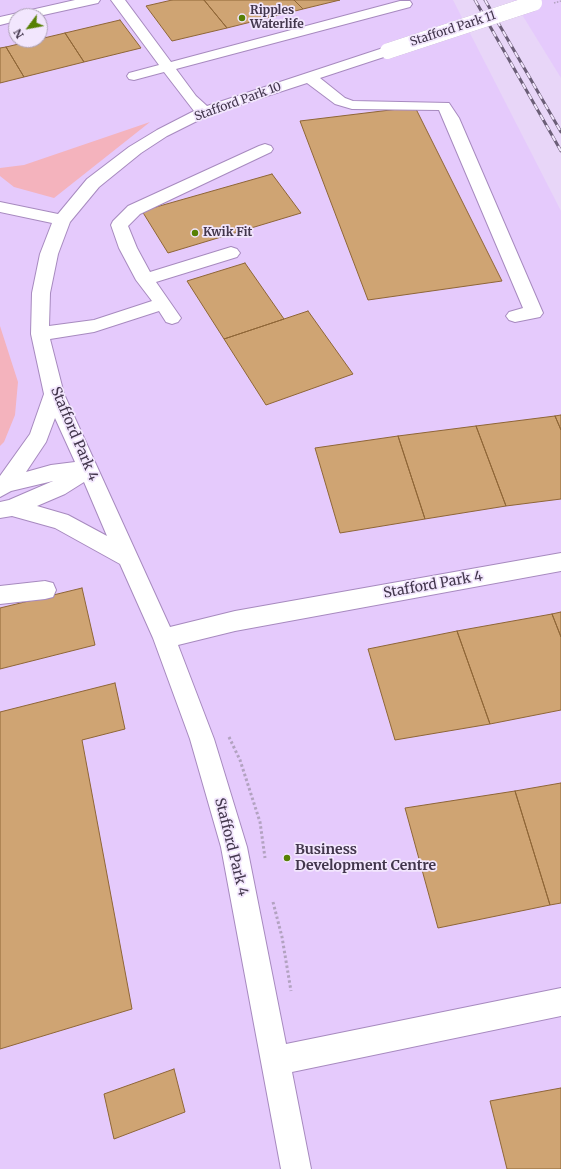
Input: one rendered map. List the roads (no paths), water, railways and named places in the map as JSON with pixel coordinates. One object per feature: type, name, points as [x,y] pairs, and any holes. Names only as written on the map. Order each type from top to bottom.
[{"type":"street","points":[[48,10],[93,0]]},
{"type":"street","points":[[118,0],[191,99],[204,112]]},
{"type":"street","name":"Stafford Park 11","points":[[388,51],[538,1]]},
{"type":"street","points":[[134,76],[405,4]]},
{"type":"street","name":"Stafford Park 10","points":[[62,220],[93,183],[135,150],[162,133],[204,112],[388,51]]},
{"type":"street","points":[[309,76],[340,101],[352,105],[444,106],[451,118],[534,313],[515,316]]},
{"type":"street","points":[[40,334],[94,326],[138,313],[167,311],[145,280],[128,248],[119,225],[134,210],[265,149]]},
{"type":"street","points":[[0,207],[62,220]]},
{"type":"street","name":"Stafford Park 4","points":[[62,220],[50,254],[41,293],[40,334],[54,394],[164,638],[202,740],[234,847],[296,1169]]},
{"type":"street","points":[[145,280],[231,253]]},
{"type":"street","points":[[3,487],[39,437],[54,394]]},
{"type":"street","points":[[3,487],[52,473],[89,469]]},
{"type":"street","points":[[6,509],[58,488],[89,469]]},
{"type":"street","points":[[6,509],[61,521],[128,558]]},
{"type":"street","name":"Stafford Park 4","points":[[164,638],[235,621],[561,562]]},
{"type":"street","points":[[0,595],[45,590]]},
{"type":"street","points":[[276,1061],[561,1002]]},
{"type":"railway","points":[[475,0],[561,151]]},
{"type":"railway","points":[[485,0],[561,132]]},
{"type":"place","name":"Ripples Waterlife","points":[[242,18]]},
{"type":"place","name":"Kwik Fit","points":[[195,233]]},
{"type":"place","name":"Business Development Centre","points":[[287,858]]}]
